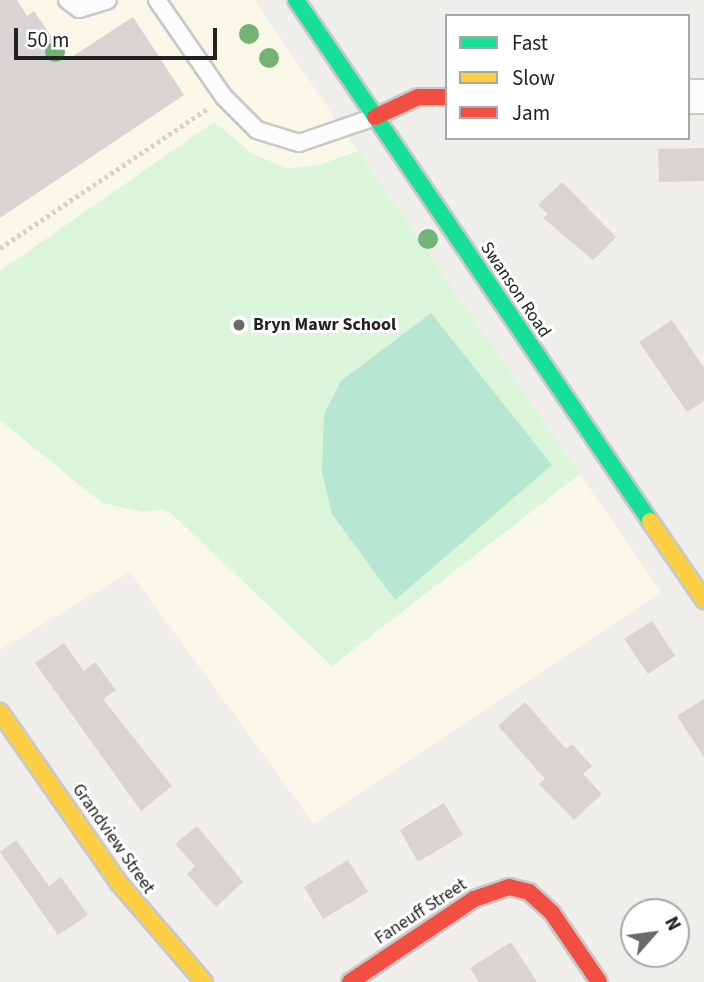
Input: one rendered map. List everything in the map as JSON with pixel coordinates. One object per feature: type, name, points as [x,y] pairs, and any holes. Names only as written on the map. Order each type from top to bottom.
[{"type":"street","name":"Swanson Road","points":[[296,0],[704,600]]},
{"type":"street","points":[[375,117],[418,97],[445,97]]},
{"type":"street","name":"Grandview Street","points":[[0,712],[118,882],[204,982]]},
{"type":"street","name":"Faneuff Street","points":[[350,982],[474,900],[509,887],[529,892],[551,913],[599,982]]},
{"type":"lane","points":[[67,0],[79,9],[108,0]]},
{"type":"lane","points":[[157,0],[224,97],[257,130],[299,143],[375,117]]},
{"type":"path","points":[[0,248],[224,97]]},
{"type":"shaded area","name":"Bryn Mawr School","points":[[0,0],[254,0],[661,592],[314,824],[130,572],[0,650]]},
{"type":"green space","points":[[214,122],[253,154],[287,168],[316,166],[358,151],[580,474],[332,666],[172,514],[163,509],[144,512],[102,503],[0,420],[0,271]]},
{"type":"green space","points":[[431,313],[552,465],[395,600],[332,514],[322,472],[324,414],[341,381]]},
{"type":"building","points":[[0,0],[17,0],[27,16],[34,11],[67,60],[133,17],[184,95],[0,218]]},
{"type":"building","points":[[704,148],[704,181],[659,182],[658,149]]},
{"type":"building","points":[[562,182],[616,237],[593,260],[543,218],[548,214],[538,205]]},
{"type":"building","points":[[672,320],[704,368],[704,401],[687,412],[639,342]]},
{"type":"building","points":[[652,621],[675,656],[648,674],[624,639]]},
{"type":"building","points":[[64,643],[84,671],[95,662],[116,690],[103,699],[172,786],[141,811],[35,663]]},
{"type":"building","points":[[704,699],[704,757],[677,716]]},
{"type":"building","points":[[525,702],[566,749],[572,744],[592,766],[583,774],[602,794],[574,820],[539,784],[545,779],[498,726]]},
{"type":"building","points":[[444,803],[463,835],[418,862],[400,830]]},
{"type":"building","points":[[197,826],[243,882],[216,907],[187,874],[195,866],[175,844]]},
{"type":"building","points":[[16,840],[49,886],[61,877],[88,915],[58,935],[0,852]]},
{"type":"building","points":[[348,860],[368,892],[323,919],[304,887]]},
{"type":"building","points":[[511,942],[537,982],[479,982],[470,968]]},
{"type":"traffic: fast","points":[[296,0],[650,521]]},
{"type":"traffic: slow","points":[[650,521],[704,600]]},
{"type":"traffic: slow","points":[[0,712],[118,882],[204,982]]},
{"type":"traffic: jam","points":[[375,117],[418,97],[445,97]]},
{"type":"traffic: jam","points":[[350,982],[474,899],[509,887],[529,892],[552,913],[599,982]]},
{"type":"place","name":"Bryn Mawr School","points":[[239,325]]}]
